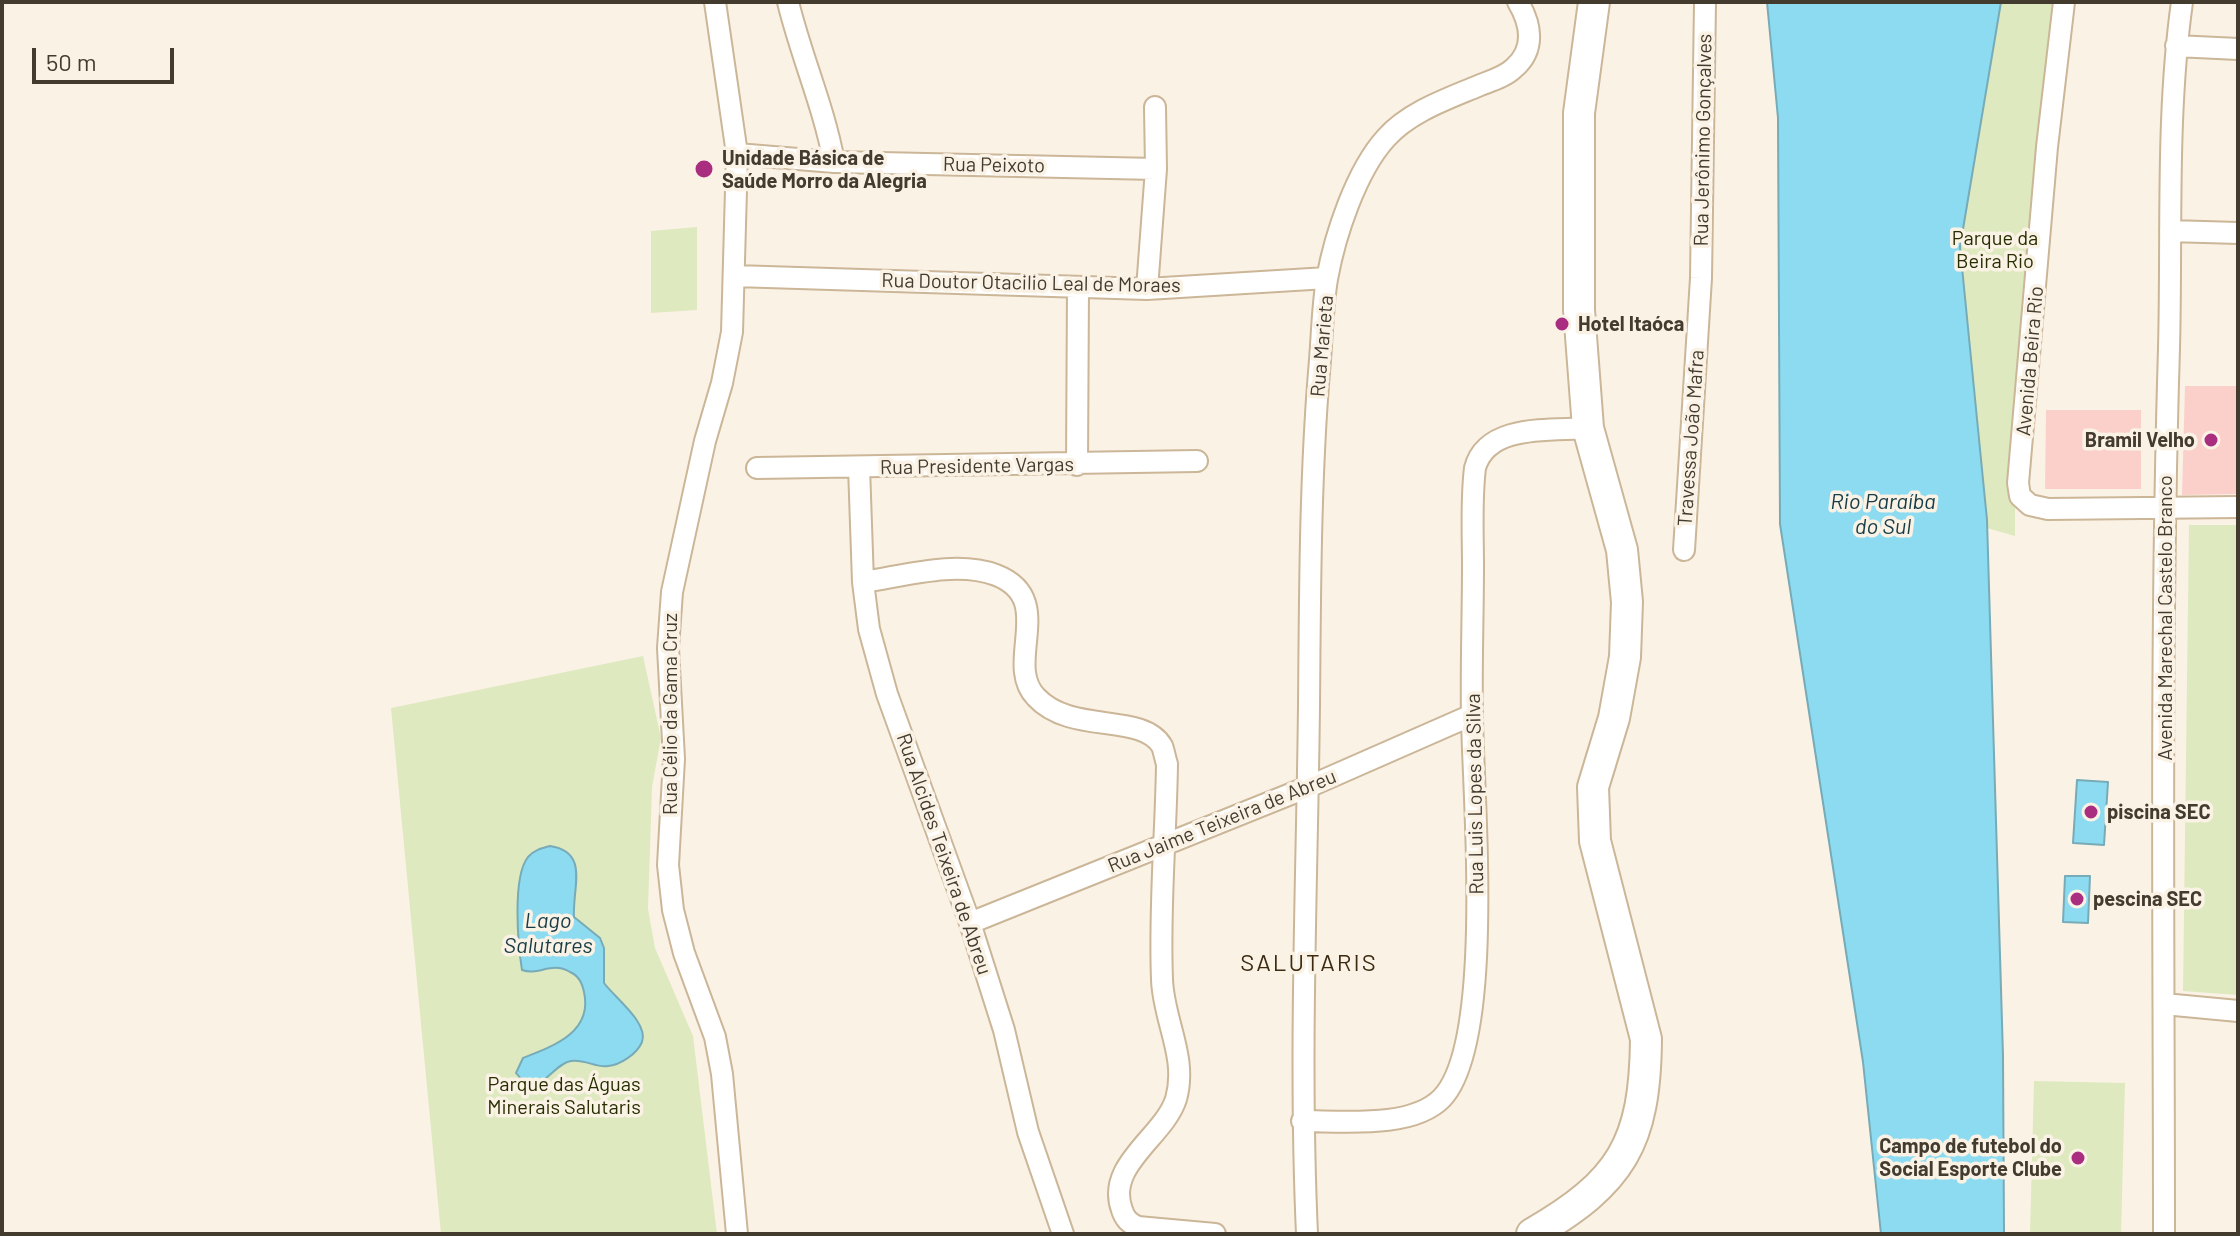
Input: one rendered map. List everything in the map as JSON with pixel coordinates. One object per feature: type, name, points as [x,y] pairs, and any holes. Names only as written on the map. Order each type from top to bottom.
[{"type":"main road","points":[[1532,1234],[1598,1189],[1616,1166],[1631,1140],[1639,1117],[1646,1069],[1646,1039],[1595,841],[1592,815],[1593,787],[1614,718],[1625,657],[1627,602],[1622,550],[1588,428],[1579,310],[1578,152],[1583,66],[1594,2]]},
{"type":"street","name":"Rua Célio da Gama Cruz","points":[[715,2],[737,154],[732,332],[672,592],[668,648],[674,759],[668,865],[673,910],[684,953],[715,1037],[722,1074],[737,1234]]},
{"type":"street","points":[[788,2],[795,32],[822,108],[834,162]]},
{"type":"street","name":"Rua Marieta","points":[[1307,1234],[1302,1121],[1314,432],[1327,278],[1353,194],[1386,137],[1407,120],[1443,100],[1507,73],[1525,54],[1530,38],[1528,21],[1518,2]]},
{"type":"street","name":"Rua Jerônimo Gonçalves","points":[[1701,278],[1705,2]]},
{"type":"street","name":"Avenida Beira Rio","points":[[2064,2],[2047,147],[2018,483],[2023,501],[2048,509],[2164,509]]},
{"type":"street","name":"Avenida Marechal Castelo Branco","points":[[2164,1234],[2164,509],[2171,131],[2182,2]]},
{"type":"street","points":[[2176,46],[2238,49]]},
{"type":"street","points":[[1147,289],[1156,169],[1155,107]]},
{"type":"street","name":"Rua Peixoto","points":[[737,154],[834,162],[1156,169]]},
{"type":"street","points":[[2170,231],[2238,233]]},
{"type":"street","name":"Rua Doutor Otacilio Leal de Moraes","points":[[735,276],[1147,289],[1327,278]]},
{"type":"street","name":"Travessa João Mafra","points":[[1684,550],[1701,278]]},
{"type":"street","points":[[1077,465],[1078,287]]},
{"type":"street","name":"Rua Luis Lopes da Silva","points":[[1302,1121],[1374,1121],[1410,1116],[1440,1100],[1461,1067],[1475,967],[1478,886],[1472,715],[1474,477],[1477,461],[1488,447],[1513,434],[1588,428]]},
{"type":"street","name":"Rua Presidente Vargas","points":[[757,468],[1197,461]]},
{"type":"street","name":"Rua Alcides Teixeira de Abreu","points":[[859,467],[863,582],[869,629],[887,694],[970,923],[1004,1030],[1035,1155],[1063,1234]]},
{"type":"street","points":[[2164,509],[2238,507]]},
{"type":"street","points":[[863,582],[948,570],[997,575],[1015,587],[1026,603],[1030,623],[1023,665],[1026,685],[1037,699],[1070,719],[1134,727],[1152,734],[1162,747],[1167,764],[1162,983],[1177,1046],[1180,1078],[1169,1115],[1126,1169],[1119,1188],[1119,1203],[1129,1223],[1138,1227],[1215,1234]]},
{"type":"street","name":"Rua Jaime Teixeira de Abreu","points":[[970,923],[1308,787],[1472,715]]},
{"type":"street","points":[[2164,1004],[2238,1011]]},
{"type":"green space","name":"Parque da Beira Rio","points":[[2001,2],[2057,2],[2015,497],[2015,536],[1987,528],[1960,247]]},
{"type":"green space","points":[[697,227],[697,310],[651,313],[651,231]]},
{"type":"green space","points":[[2189,525],[2238,525],[2238,995],[2183,991]]},
{"type":"green space","name":"Parque das Águas Minerais Salutaris","points":[[643,656],[661,738],[652,787],[648,909],[655,948],[693,1036],[717,1234],[441,1234],[391,708]]},
{"type":"green space","name":"Campo de futebol do Social Esporte Clube","points":[[2034,1081],[2125,1083],[2121,1234],[2030,1234]]},
{"type":"water","name":"Rio Paraíba do Sul","points":[[1767,2],[2001,2],[1960,247],[1987,520],[2003,1056],[2004,1234],[1881,1234],[1863,1062],[1780,524],[1778,118]]},
{"type":"water","name":"piscina SEC","points":[[2077,780],[2108,782],[2104,845],[2073,843]]},
{"type":"water","name":"Lago Salutares","points":[[550,846],[562,850],[575,863],[574,917],[600,938],[604,948],[604,983],[636,1019],[643,1035],[636,1051],[618,1064],[604,1066],[571,1061],[545,1079],[531,1084],[516,1073],[523,1058],[568,1036],[583,1018],[585,1006],[582,986],[573,974],[557,968],[522,970],[518,912],[520,880],[528,857]]},
{"type":"water","name":"pescina SEC","points":[[2065,876],[2090,876],[2088,923],[2063,922]]},
{"type":"building","name":"Bramil Velho","points":[[2185,386],[2238,386],[2238,494],[2182,495]]},
{"type":"building","points":[[2046,410],[2141,410],[2141,489],[2045,489]]},
{"type":"place","name":"Unidade Básica de Saúde Morro da Alegria","points":[[704,169]]},
{"type":"place","name":"Hotel Itaóca","points":[[1562,324]]},
{"type":"place","name":"Bramil Velho","points":[[2211,440]]},
{"type":"place","name":"piscina SEC","points":[[2091,812]]},
{"type":"place","name":"pescina SEC","points":[[2077,899]]},
{"type":"place","name":"Campo de futebol do Social Esporte Clube","points":[[2078,1158]]},
{"type":"district","name":"SALUTARIS","points":[[1309,963]]}]
